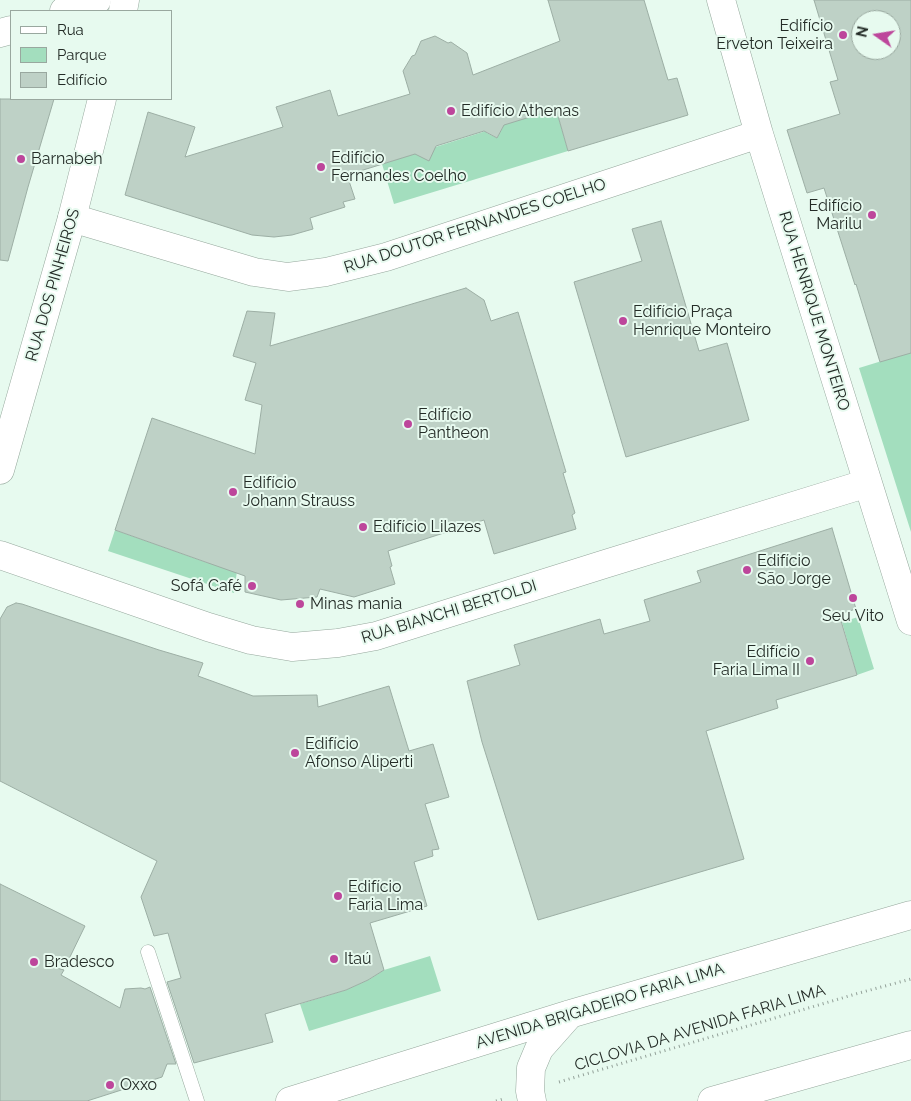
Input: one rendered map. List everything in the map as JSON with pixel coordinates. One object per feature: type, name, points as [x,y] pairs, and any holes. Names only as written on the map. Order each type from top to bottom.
[{"type":"main road","points":[[67,10],[97,0]]},
{"type":"main road","name":"RUA HENRIQUE MONTEIRO","points":[[721,0],[759,134],[911,621]]},
{"type":"main road","name":"RUA DOS PINHEIROS","points":[[0,470],[11,399],[72,218],[102,100]]},
{"type":"main road","name":"RUA DOUTOR FERNANDES COELHO","points":[[72,218],[254,272],[288,277],[326,272],[386,257],[759,134]]},
{"type":"main road","name":"RUA BIANCHI BERTOLDI","points":[[0,554],[208,627],[251,640],[292,647],[338,643],[376,636],[868,482]]},
{"type":"main road","name":"AVENIDA BRIGADEIRO FARIA LIMA","points":[[290,1101],[570,1014],[911,915]]},
{"type":"main road","points":[[531,1096],[531,1068],[539,1049],[570,1014]]},
{"type":"main road","points":[[712,1101],[911,1045]]},
{"type":"main road","points":[[335,1087],[360,1101]]},
{"type":"lane","points":[[148,952],[197,1101]]},
{"type":"path","name":"CICLOVIA DA AVENIDA FARIA LIMA","points":[[496,1101],[531,1096],[850,996],[911,979]]},
{"type":"green space","points":[[556,109],[568,151],[394,204],[382,164],[486,131],[497,138],[503,127],[502,125]]},
{"type":"green space","points":[[911,352],[911,532],[859,368]]},
{"type":"green space","points":[[115,530],[208,563],[240,549],[234,593],[108,551]]},
{"type":"green space","points":[[858,617],[874,669],[857,675],[842,622]]},
{"type":"green space","points":[[430,956],[441,991],[309,1031],[300,1004],[346,990],[384,970]]},
{"type":"building","points":[[548,0],[644,0],[668,80],[677,78],[688,115],[568,151],[556,109],[504,125],[497,138],[484,131],[436,146],[429,161],[415,154],[347,175],[355,199],[343,202],[345,207],[310,218],[313,229],[292,235],[274,237],[252,235],[125,195],[148,112],[195,127],[185,157],[283,127],[276,107],[330,90],[338,116],[410,94],[403,71],[412,56],[415,55],[421,41],[435,36],[448,43],[451,42],[467,53],[473,75],[560,41]]},
{"type":"building","points":[[814,0],[911,0],[911,353],[880,362],[824,188],[807,193],[787,130],[840,114],[830,82],[838,80]]},
{"type":"building","points":[[0,99],[54,100],[8,261],[0,260]]},
{"type":"building","name":"Edifício Praça Henrique Monteiro","points":[[661,221],[699,351],[727,343],[749,420],[626,457],[574,282],[642,261],[632,229]]},
{"type":"building","points":[[466,288],[484,300],[491,321],[518,312],[566,472],[563,473],[575,513],[572,515],[576,529],[494,554],[484,520],[388,551],[395,584],[354,597],[320,589],[317,597],[281,600],[245,592],[245,576],[115,530],[152,418],[255,454],[262,405],[245,400],[256,363],[233,356],[247,311],[275,313],[270,346]]},
{"type":"building","points":[[832,528],[856,609],[839,614],[857,675],[776,700],[778,708],[706,731],[744,859],[538,920],[482,742],[467,681],[520,665],[514,645],[600,619],[604,634],[650,621],[644,600],[701,582],[697,571]]},
{"type":"building","points":[[16,603],[203,663],[198,676],[253,696],[317,695],[318,707],[389,686],[409,751],[433,744],[449,797],[425,804],[439,849],[432,850],[433,856],[414,862],[427,906],[370,923],[384,970],[346,990],[265,1014],[273,1042],[194,1063],[167,982],[181,978],[168,933],[154,936],[141,897],[157,861],[0,781],[0,619],[7,607]]},
{"type":"building","points":[[0,884],[85,926],[68,961],[49,966],[64,970],[61,975],[120,1008],[125,989],[145,989],[150,987],[176,1064],[167,1064],[162,1077],[87,1101],[0,1101]]},
{"type":"place","name":"Edifício Erveton Teixeira","points":[[843,35]]},
{"type":"place","name":"Edifício Athenas","points":[[451,111]]},
{"type":"place","name":"Barnabeh","points":[[21,159]]},
{"type":"place","name":"Edifício Fernandes Coelho","points":[[321,167]]},
{"type":"place","name":"Edifício Marilu","points":[[872,215]]},
{"type":"place","name":"Edifício Praça Henrique Monteiro","points":[[623,321]]},
{"type":"place","name":"Edifício Pantheon","points":[[408,424]]},
{"type":"place","name":"Edifício Johann Strauss","points":[[233,492]]},
{"type":"place","name":"Edifício Lilazes","points":[[363,527]]},
{"type":"place","name":"Edifício São Jorge","points":[[747,570]]},
{"type":"place","name":"Sofá Café","points":[[252,586]]},
{"type":"place","name":"Seu Vito","points":[[853,598]]},
{"type":"place","name":"Minas mania","points":[[300,604]]},
{"type":"place","name":"Edifício Faria Lima II","points":[[810,661]]},
{"type":"place","name":"Edifício Afonso Aliperti","points":[[295,753]]},
{"type":"place","name":"Edifício Faria Lima","points":[[338,896]]},
{"type":"place","name":"Itaú","points":[[334,959]]},
{"type":"place","name":"Bradesco","points":[[34,962]]},
{"type":"place","name":"Oxxo","points":[[110,1085]]}]
